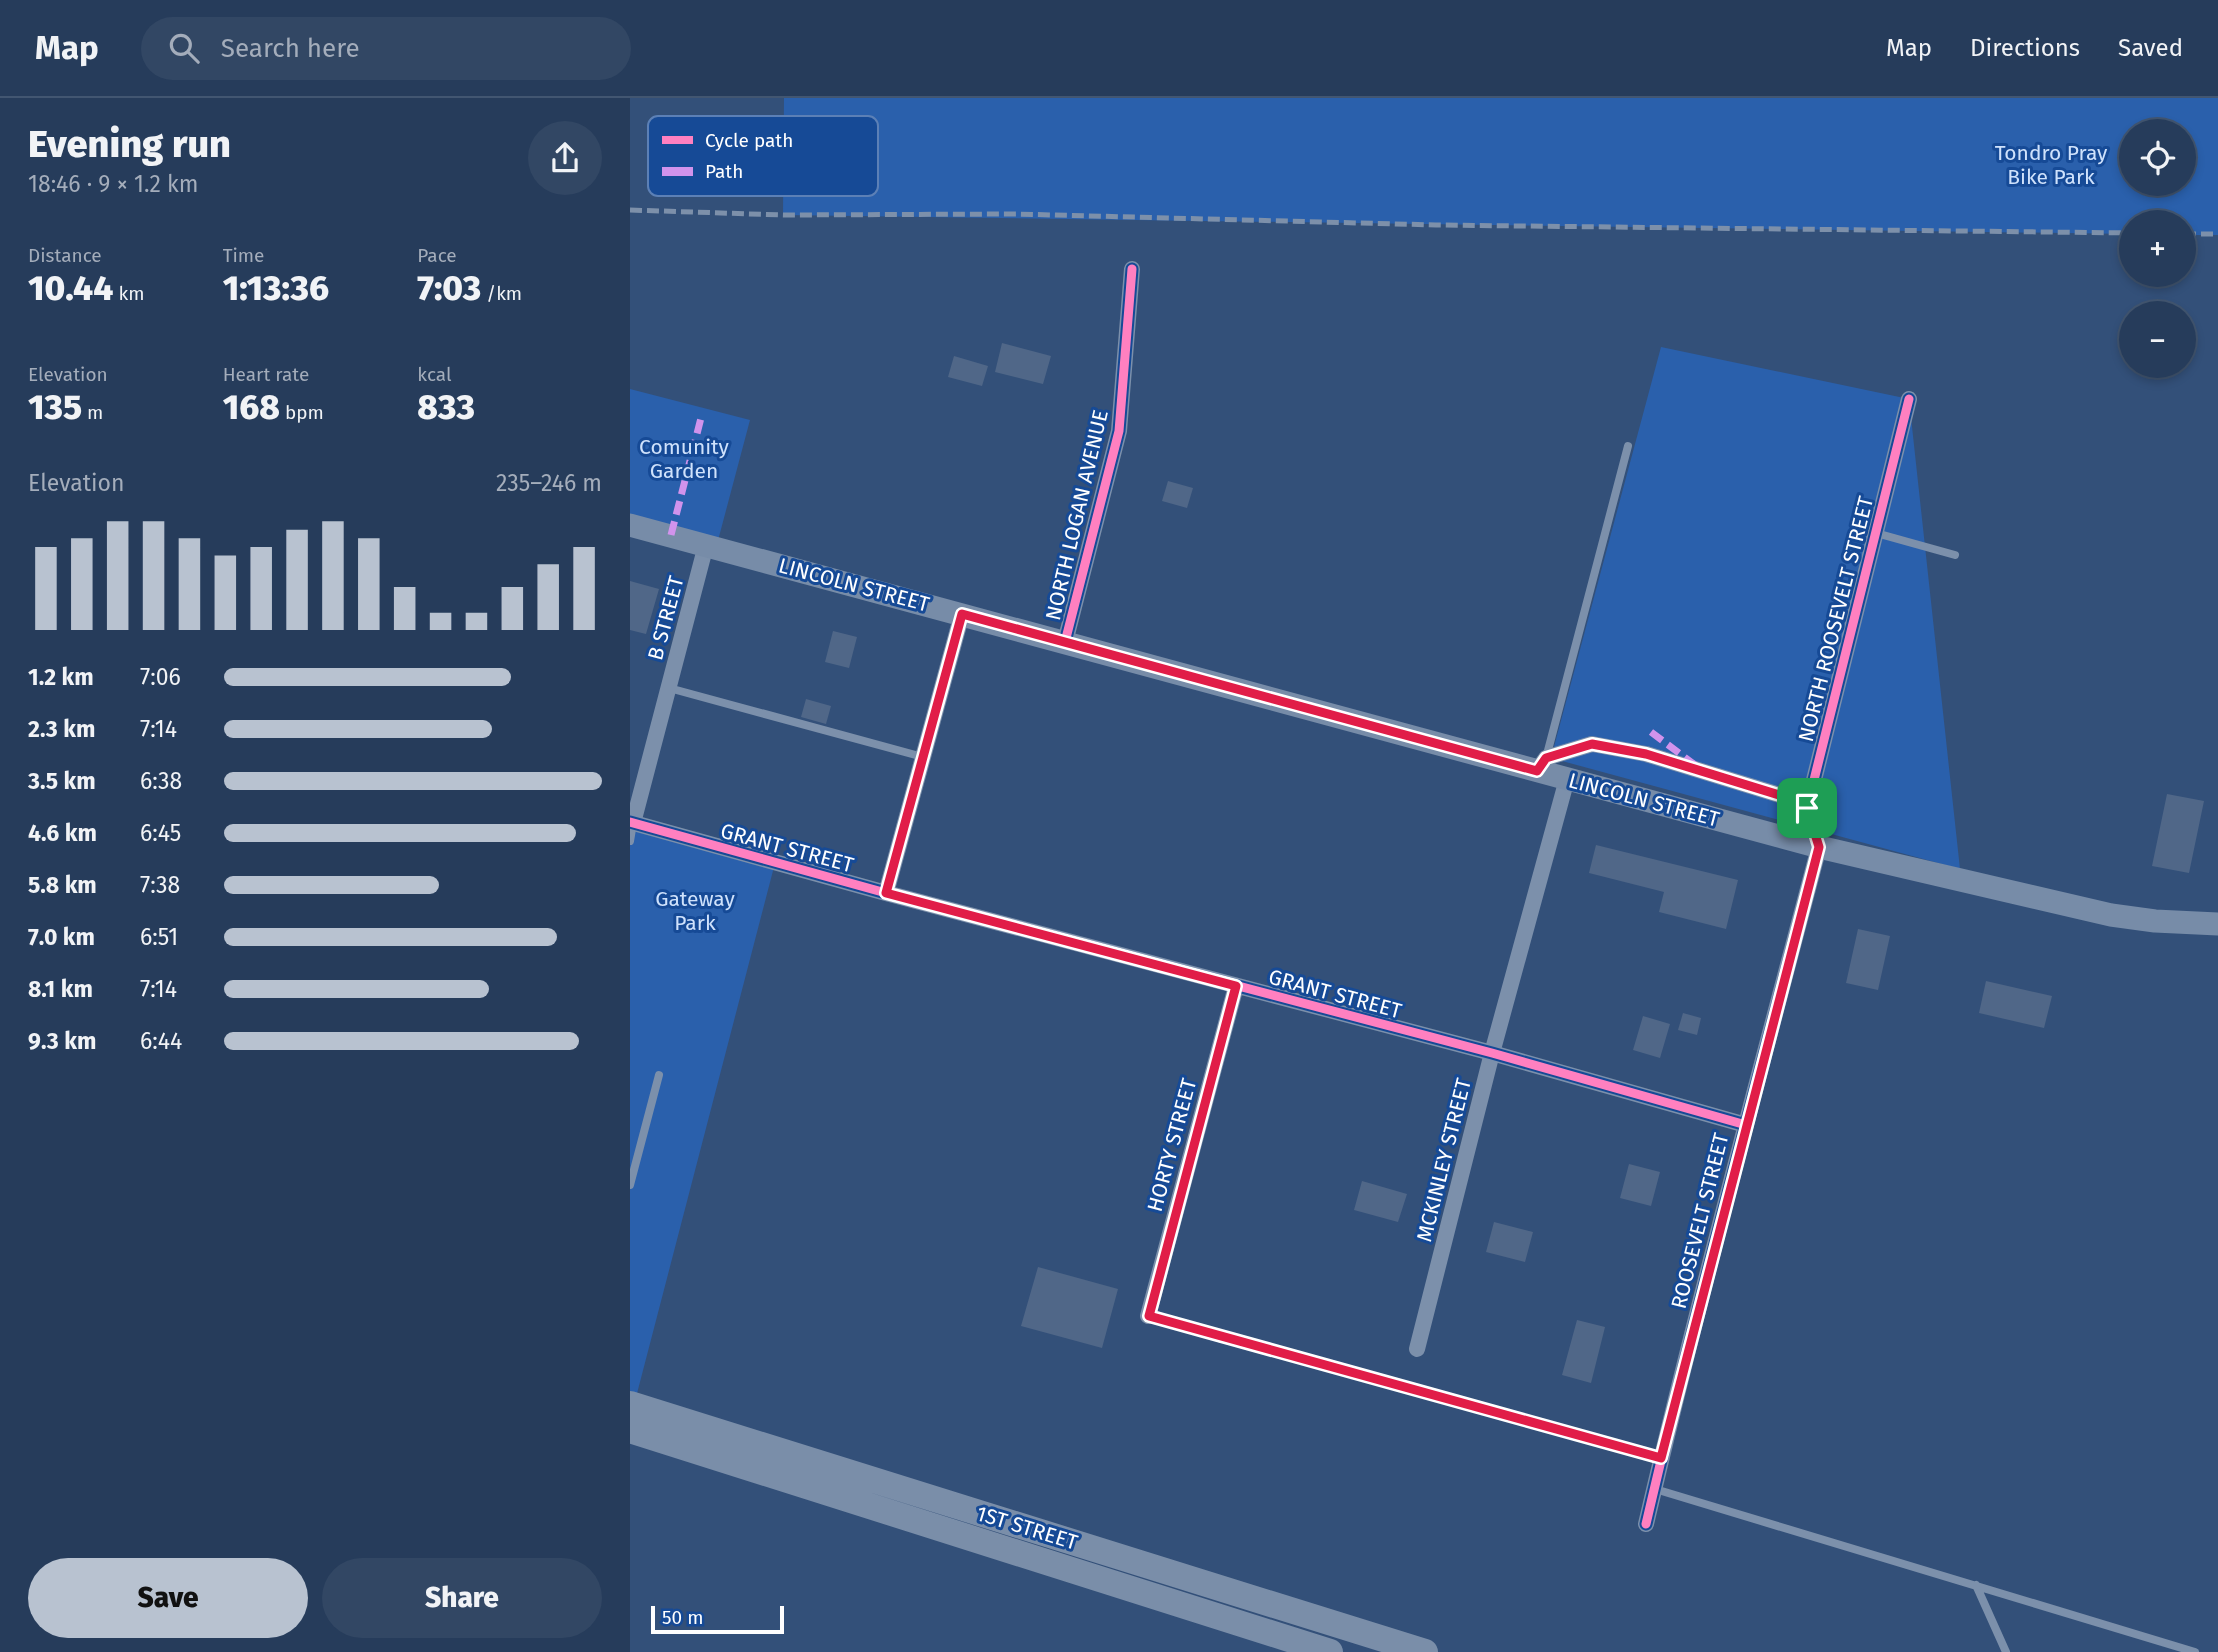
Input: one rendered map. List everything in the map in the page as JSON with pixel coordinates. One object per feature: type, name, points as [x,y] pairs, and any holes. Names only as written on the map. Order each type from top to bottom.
[{"type":"main road","name":"LINCOLN STREET","points":[[630,525],[1065,642],[1541,764],[1567,779],[1819,847],[2111,915],[2155,921],[2218,924]]},
{"type":"main road","name":"1ST STREET","points":[[630,1404],[1425,1652]]},
{"type":"main road","name":"1ST STREET","points":[[630,1430],[1330,1652]]},
{"type":"street","name":"NORTH LOGAN AVENUE","points":[[1065,642],[1119,432],[1132,269]]},
{"type":"street","name":"NORTH ROOSEVELT STREET","points":[[1807,808],[1909,399]]},
{"type":"street","name":"B STREET","points":[[632,823],[706,545]]},
{"type":"street","points":[[886,893],[962,614]]},
{"type":"street","points":[[1541,764],[1592,744],[1646,754],[1789,798],[1807,808],[1819,847]]},
{"type":"street","name":"MCKINLEY STREET","points":[[1417,1349],[1492,1054],[1567,779]]},
{"type":"street","name":"GRANT STREET","points":[[632,823],[1746,1125]]},
{"type":"street","name":"ROOSEVELT STREET","points":[[1646,1524],[1819,847]]},
{"type":"street","name":"HORTY STREET","points":[[1149,1316],[1236,986]]},
{"type":"lane","points":[[1541,764],[1628,446]]},
{"type":"lane","points":[[1876,533],[1955,555]]},
{"type":"lane","points":[[669,688],[923,757]]},
{"type":"lane","points":[[630,841],[632,823]]},
{"type":"lane","points":[[630,1185],[659,1075]]},
{"type":"lane","points":[[1149,1316],[1661,1458]]},
{"type":"lane","points":[[1655,1489],[2195,1652]]},
{"type":"lane","points":[[1976,1586],[2006,1652]]},
{"type":"green space","name":"Tondro Pray Bike Park","points":[[784,98],[2218,98],[2218,235],[2196,235],[2196,210],[2119,210],[2119,234],[783,215],[783,196],[878,196],[878,116],[784,116]]},
{"type":"green space","points":[[1661,347],[1909,399],[1960,869],[1551,758]]},
{"type":"green space","name":"Comunity Garden","points":[[630,389],[750,420],[716,548],[630,525]]},
{"type":"green space","name":"Gateway Park","points":[[630,823],[775,863],[634,1405],[630,1404]]},
{"type":"building","points":[[1002,343],[1051,356],[1043,384],[995,372]]},
{"type":"building","points":[[954,356],[988,366],[982,386],[948,377]]},
{"type":"building","points":[[1168,481],[1193,488],[1187,508],[1162,501]]},
{"type":"building","points":[[630,581],[659,589],[646,634],[630,630]]},
{"type":"building","points":[[833,631],[857,637],[849,668],[825,662]]},
{"type":"building","points":[[806,699],[831,706],[826,724],[801,717]]},
{"type":"building","points":[[2167,794],[2204,801],[2189,873],[2152,866]]},
{"type":"building","points":[[1596,845],[1738,880],[1726,929],[1659,912],[1664,892],[1589,873]]},
{"type":"building","points":[[1858,929],[1890,936],[1878,990],[1846,983]]},
{"type":"building","points":[[1986,981],[2052,996],[2044,1028],[1979,1013]]},
{"type":"building","points":[[1683,1013],[1701,1018],[1697,1035],[1678,1030]]},
{"type":"building","points":[[1643,1016],[1670,1024],[1660,1058],[1633,1050]]},
{"type":"building","points":[[1629,1164],[1660,1172],[1651,1206],[1620,1198]]},
{"type":"building","points":[[1362,1181],[1407,1194],[1398,1222],[1354,1210]]},
{"type":"building","points":[[1494,1222],[1533,1232],[1525,1262],[1486,1252]]},
{"type":"building","points":[[1038,1267],[1118,1289],[1102,1348],[1021,1326]]},
{"type":"building","points":[[1577,1320],[1605,1327],[1591,1383],[1562,1375]]},
{"type":"railway","points":[[630,210],[783,215],[1016,214],[1436,225],[2119,233]]},
{"type":"railway","points":[[2196,234],[2218,234]]},
{"type":"marked path","points":[[671,535],[701,418]]},
{"type":"marked path","points":[[1651,732],[1703,771]]},
{"type":"cycle path","points":[[1065,642],[1119,431],[1132,269]]},
{"type":"cycle path","points":[[1646,1524],[1708,1269],[1819,847],[1807,808],[1909,399]]},
{"type":"cycle path","points":[[630,822],[886,893],[1492,1053],[1746,1125]]},
{"type":"route","points":[[962,614],[1537,771],[1546,758],[1592,744],[1646,754],[1789,798],[1807,808],[1819,847],[1661,1458],[1149,1316],[1236,986],[886,893],[962,614]]}]
